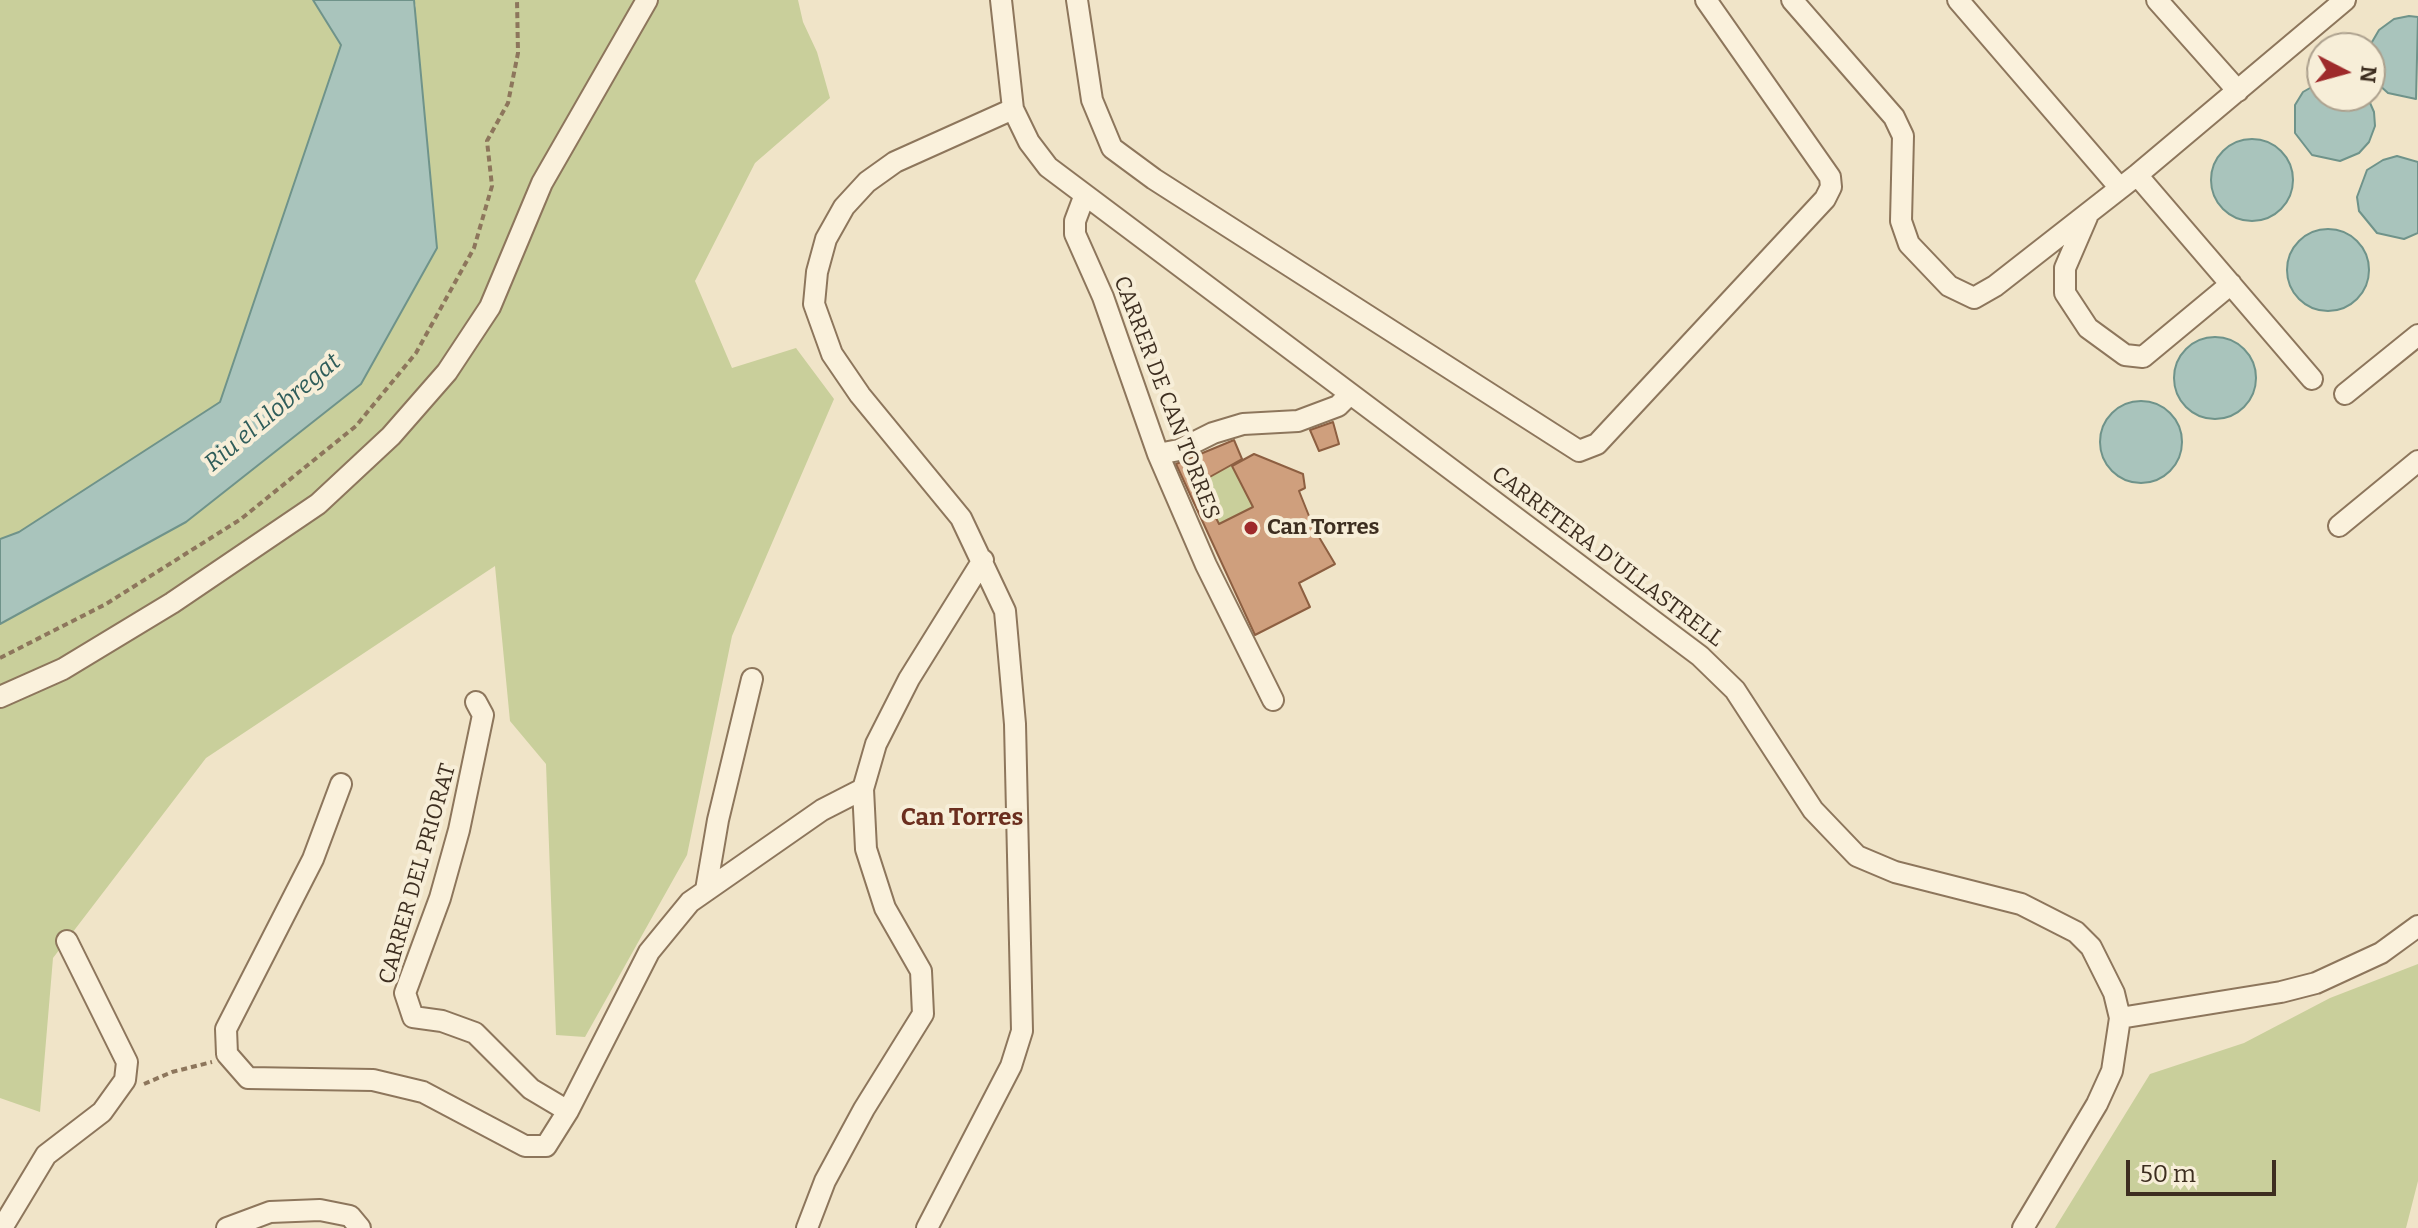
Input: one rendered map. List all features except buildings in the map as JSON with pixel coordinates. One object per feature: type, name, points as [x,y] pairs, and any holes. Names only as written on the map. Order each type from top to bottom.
[{"type":"street","points":[[0,697],[103,647],[172,603],[318,504],[391,436],[447,372],[477,329],[565,139],[647,0]]},
{"type":"street","name":"CARRETERA D'ULLASTRELL","points":[[1001,0],[1013,109],[1029,142],[1048,167],[1084,197],[1700,656],[1735,690],[1813,810],[1857,856],[1895,872],[2021,904],[2076,932],[2103,966],[2120,1018],[2112,1071],[2023,1228]]},
{"type":"street","points":[[1077,0],[1092,100],[1112,148],[1154,179],[1579,451],[1597,444],[1825,199],[1831,187],[1830,177],[1706,0]]},
{"type":"street","points":[[1792,0],[1894,117],[1903,136],[1901,221],[1909,244],[1949,286],[1974,298],[1995,286],[2137,175],[2345,0]]},
{"type":"street","points":[[1958,0],[2120,188]]},
{"type":"street","points":[[2157,0],[2238,91]]},
{"type":"street","points":[[927,1228],[1011,1066],[1022,1031],[1015,724],[1005,611],[961,518],[860,395],[832,354],[814,304],[817,272],[826,239],[844,207],[867,182],[895,162],[1013,109]]},
{"type":"street","points":[[2137,175],[2312,379]]},
{"type":"street","name":"CARRER DE CAN TORRES","points":[[1084,197],[1075,221],[1075,234],[1103,297],[1158,454],[1206,565],[1273,700]]},
{"type":"street","points":[[2088,213],[2065,268],[2065,293],[2088,328],[2125,355],[2143,357],[2231,284]]},
{"type":"street","points":[[2345,394],[2418,335]]},
{"type":"street","points":[[1158,454],[1179,450],[1213,433],[1243,424],[1298,421],[1338,406],[1350,394]]},
{"type":"street","points":[[2339,526],[2418,461]]},
{"type":"street","points":[[807,1228],[825,1181],[864,1109],[923,1014],[921,971],[885,908],[866,849],[863,789],[876,744],[909,679],[983,560]]},
{"type":"street","points":[[706,890],[718,820],[752,679]]},
{"type":"street","name":"CARRER DEL PRIORAT","points":[[476,702],[483,715],[459,830],[440,898],[405,993],[413,1017],[442,1021],[475,1033],[531,1089],[568,1111]]},
{"type":"street","points":[[341,784],[313,859],[226,1029],[227,1054],[248,1078],[373,1080],[423,1092],[525,1146],[546,1146],[568,1111],[649,952],[690,902],[822,810],[863,789]]},
{"type":"street","points":[[2120,1018],[2281,992],[2316,983],[2371,959],[2418,926]]},
{"type":"street","points":[[2,1228],[46,1155],[102,1112],[123,1084],[127,1062],[67,941]]},
{"type":"street","points":[[227,1228],[270,1212],[320,1210],[350,1216],[360,1228]]},
{"type":"path","points":[[0,658],[106,604],[241,519],[356,426],[416,353],[474,248],[492,186],[487,141],[508,103],[518,53],[517,0]]},
{"type":"path","points":[[123,1084],[139,1086],[172,1072],[222,1060]]},
{"type":"green space","points":[[0,0],[313,0],[341,44],[220,403],[19,532],[0,539]]},
{"type":"green space","points":[[414,0],[798,0],[803,22],[817,52],[830,98],[755,163],[695,281],[732,368],[796,348],[834,399],[732,636],[687,855],[585,1037],[556,1035],[546,764],[510,721],[495,566],[206,758],[53,958],[40,1112],[0,1098],[0,624],[186,522],[416,6]]},
{"type":"green space","points":[[1232,465],[1253,507],[1219,524],[1199,483]]},
{"type":"green space","points":[[2418,964],[2418,1181],[2406,1228],[2055,1228],[2150,1074],[2244,1043],[2330,998]]},
{"type":"water","name":"Riu el Llobregat","points":[[313,0],[414,0],[437,248],[361,384],[186,522],[0,624],[0,539],[19,532],[220,402],[341,45]]},
{"type":"water","points":[[2418,17],[2416,99],[2386,91],[2386,32],[2378,32],[2394,19]]},
{"type":"water","points":[[2306,90],[2306,112],[2374,112],[2375,126],[2369,142],[2359,153],[2340,161],[2312,155],[2295,133],[2295,105]]},
{"type":"water","points":[[2252,139],[2268,142],[2281,151],[2290,164],[2293,180],[2290,196],[2281,209],[2268,218],[2252,221],[2236,218],[2223,209],[2214,196],[2211,180],[2214,164],[2223,151],[2236,142]]},
{"type":"water","points":[[2397,156],[2418,162],[2418,233],[2404,239],[2377,233],[2359,211],[2357,197],[2367,170]]},
{"type":"water","points":[[2328,229],[2344,232],[2357,241],[2366,254],[2369,270],[2366,286],[2357,299],[2344,308],[2328,311],[2312,308],[2299,299],[2290,286],[2287,270],[2290,254],[2299,241],[2312,232]]},
{"type":"water","points":[[2215,337],[2231,340],[2244,349],[2253,362],[2256,378],[2253,394],[2244,407],[2231,416],[2215,419],[2199,416],[2186,407],[2177,394],[2174,378],[2177,362],[2186,349],[2199,340]]},
{"type":"water","points":[[2141,401],[2157,404],[2170,413],[2179,426],[2182,442],[2179,458],[2170,471],[2157,480],[2141,483],[2125,480],[2112,471],[2103,458],[2100,442],[2103,426],[2112,413],[2125,404]]},
{"type":"place","name":"Can Torres","points":[[1251,528]]},
{"type":"district","name":"Can Torres","points":[[962,818]]}]
